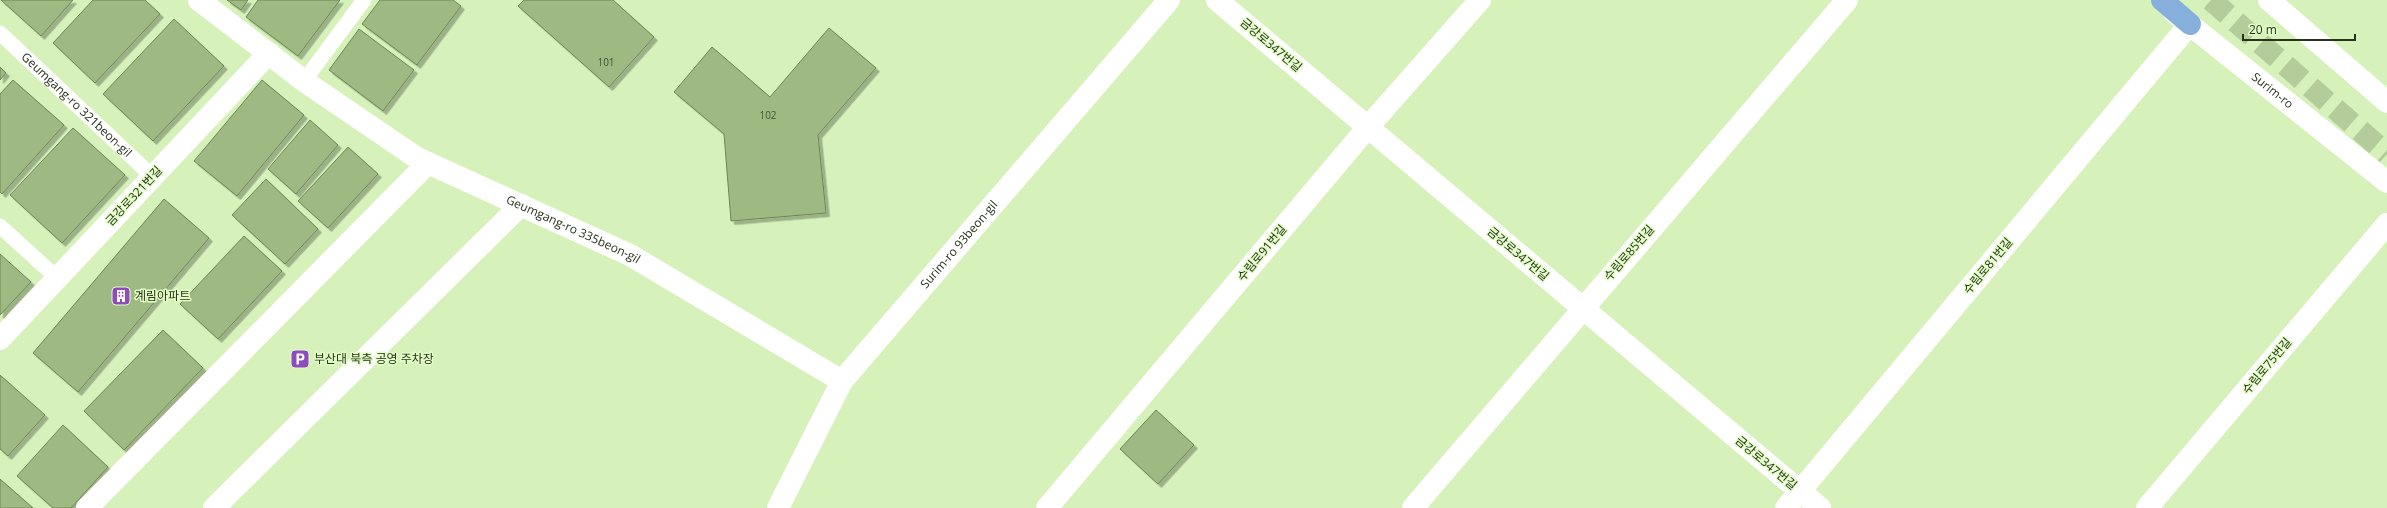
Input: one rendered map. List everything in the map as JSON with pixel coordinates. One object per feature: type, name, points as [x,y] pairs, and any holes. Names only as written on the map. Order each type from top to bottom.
[{"type":"highway","points":[[2162,0],[2190,24]]},
{"type":"street","name":"Geumgang-ro 335beon-gil","points":[[199,0],[304,81],[417,158],[630,256],[842,381]]},
{"type":"street","name":"Surim-ro 93beon-gil","points":[[778,508],[842,381],[1169,0]]},
{"type":"street","name":"금강로347번길","points":[[1217,0],[1820,508]]},
{"type":"street","name":"수림로91번길","points":[[1047,508],[1368,127],[1480,0]]},
{"type":"street","name":"수림로85번길","points":[[1413,508],[1582,308],[1847,0]]},
{"type":"street","name":"Surim-ro","points":[[2157,0],[2190,24],[2387,182]]},
{"type":"street","points":[[2270,0],[2387,102]]},
{"type":"street","name":"수림로81번길","points":[[1786,508],[2190,24]]},
{"type":"street","name":"금강로321번길","points":[[0,339],[269,53]]},
{"type":"street","points":[[87,508],[428,163]]},
{"type":"street","points":[[214,508],[521,205]]},
{"type":"street","name":"수림로75번길","points":[[2147,508],[2387,224]]},
{"type":"lane","points":[[304,81],[364,0]]},
{"type":"lane","name":"Geumgang-ro 321beon-gil","points":[[0,33],[153,177]]},
{"type":"lane","points":[[0,226],[57,278]]},
{"type":"building","points":[[1,0],[73,0],[41,36]]},
{"type":"building","points":[[93,0],[145,0],[160,14],[95,83],[53,43]]},
{"type":"building","points":[[227,0],[248,0],[241,10]]},
{"type":"building","points":[[258,0],[340,0],[298,56],[246,17]]},
{"type":"building","points":[[380,0],[453,0],[461,6],[417,65],[362,24]]},
{"type":"building","points":[[524,0],[613,0],[654,37],[609,87],[518,6]]},
{"type":"building","points":[[174,19],[224,66],[153,141],[103,94]]},
{"type":"building","points":[[829,28],[876,68],[818,135],[826,213],[731,221],[724,134],[674,92],[712,47],[770,97]]},
{"type":"building","points":[[359,29],[414,70],[383,111],[329,70]]},
{"type":"building","points":[[0,67],[6,73],[0,80]]},
{"type":"building","points":[[13,80],[64,125],[2,194],[0,192],[0,94]]},
{"type":"building","points":[[262,80],[304,115],[237,196],[194,161]]},
{"type":"building","points":[[310,120],[338,145],[296,194],[268,169]]},
{"type":"building","points":[[73,128],[125,175],[62,243],[10,195]]},
{"type":"building","points":[[348,147],[378,174],[328,228],[298,201]]},
{"type":"building","points":[[266,179],[318,229],[285,264],[232,215]]},
{"type":"building","name":"계림아파트","points":[[164,199],[209,238],[78,392],[33,353]]},
{"type":"building","points":[[244,236],[282,271],[218,339],[180,304]]},
{"type":"building","points":[[0,254],[31,282],[0,315]]},
{"type":"building","points":[[163,330],[203,368],[124,450],[84,411]]},
{"type":"building","points":[[0,375],[45,415],[8,456],[0,449]]},
{"type":"building","points":[[1156,410],[1194,445],[1158,484],[1120,449]]},
{"type":"building","points":[[63,425],[108,467],[71,508],[53,508],[17,476]]},
{"type":"building","points":[[0,479],[33,508],[0,508]]},
{"type":"tunnel","points":[[2211,0],[2387,154]]},
{"type":"place","name":"계림아파트","points":[[121,296]]},
{"type":"place","name":"부산대 북측 공영 주차장","points":[[300,359]]}]
